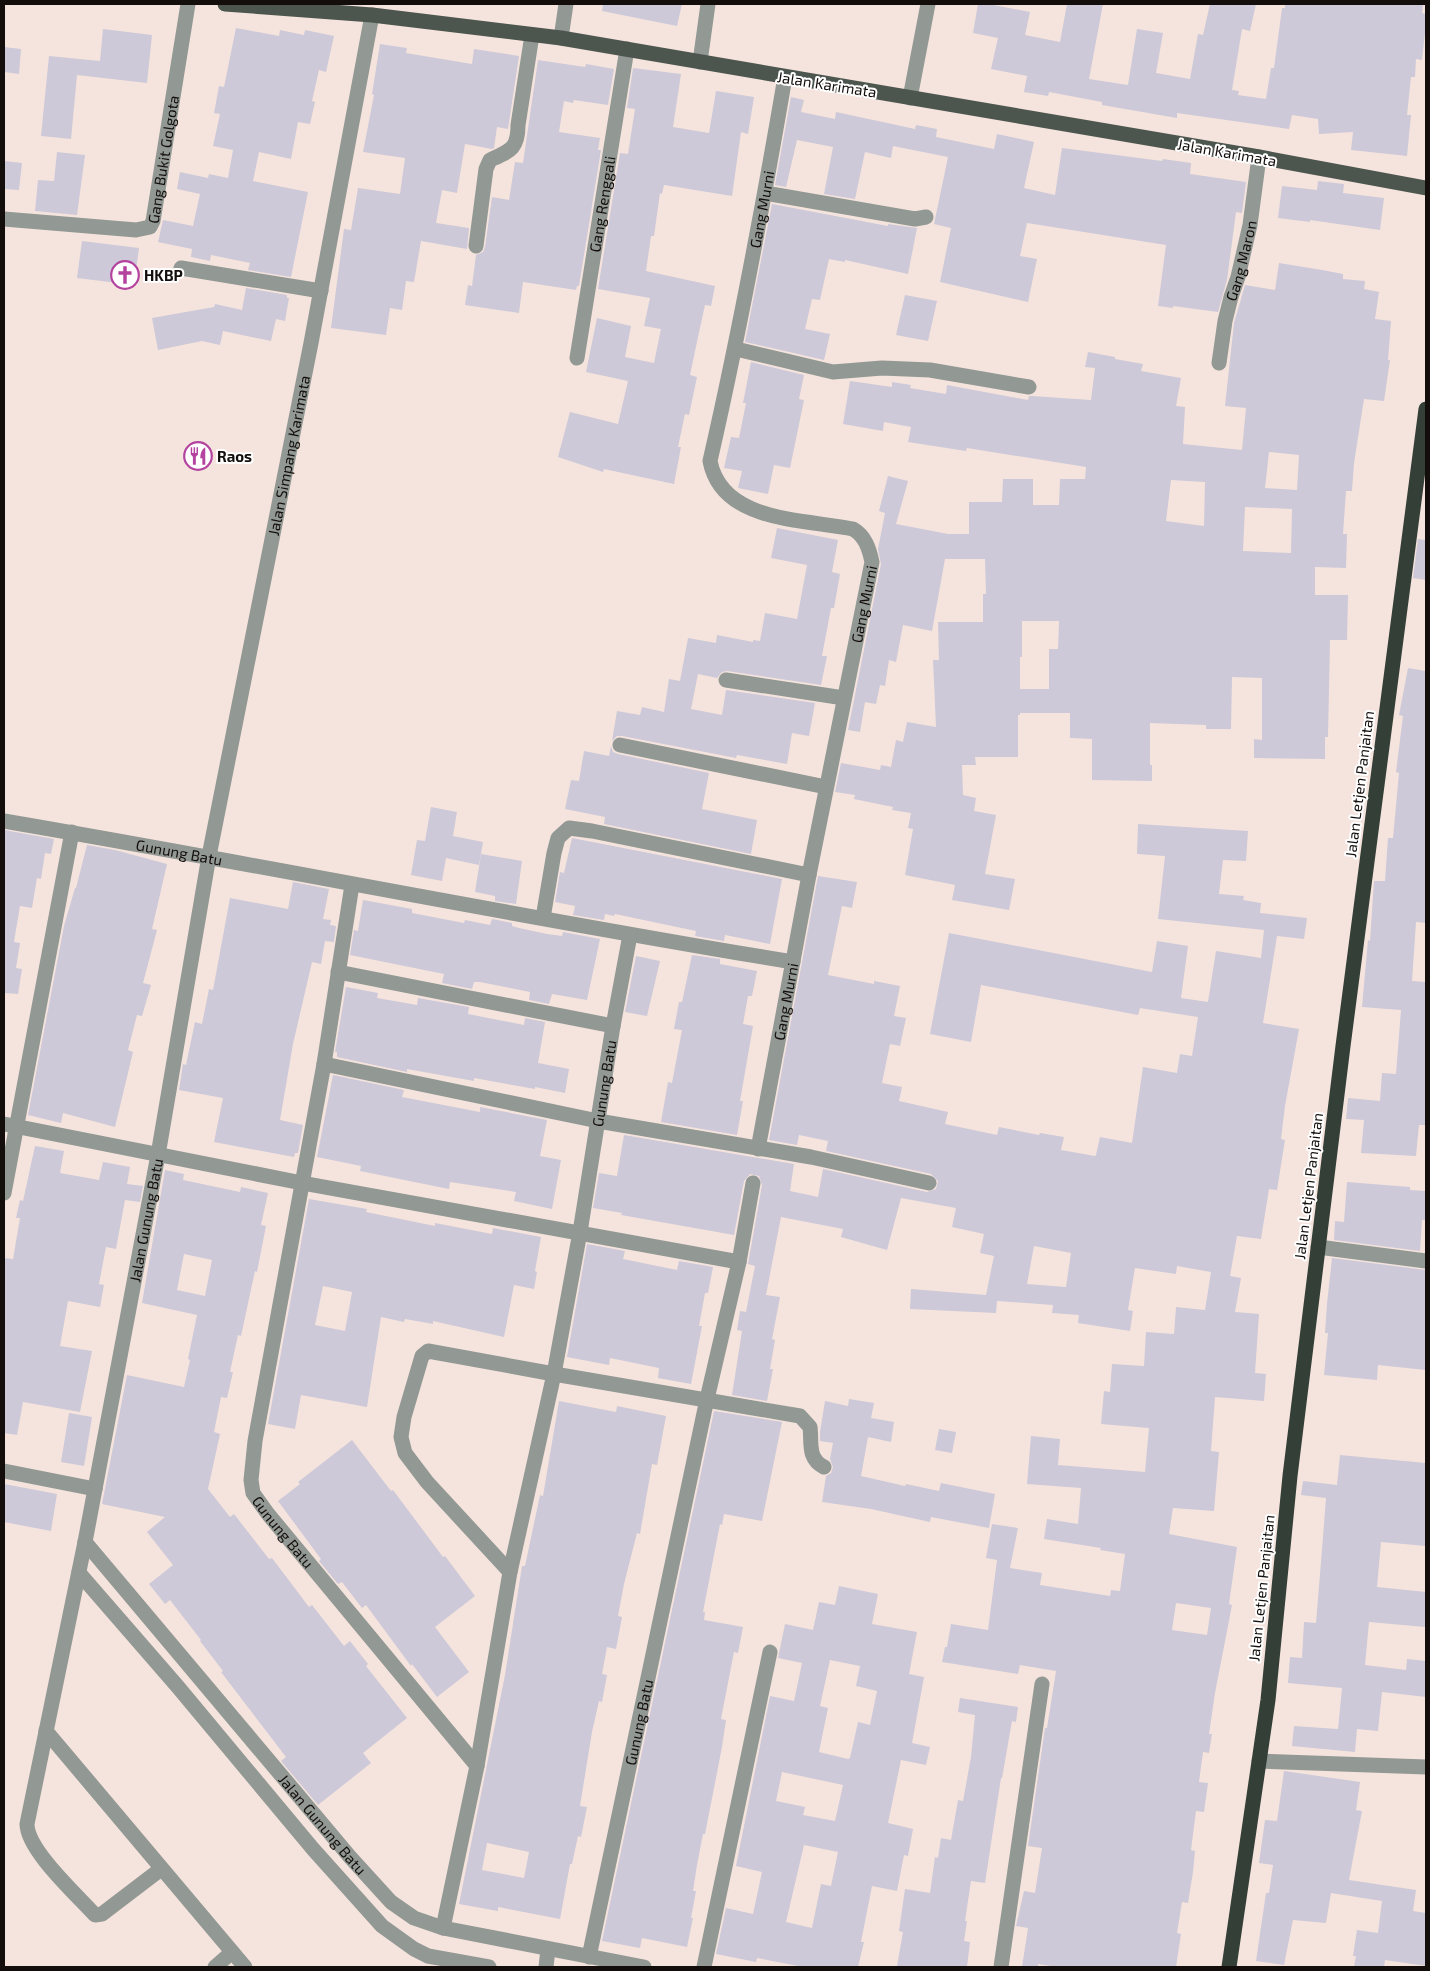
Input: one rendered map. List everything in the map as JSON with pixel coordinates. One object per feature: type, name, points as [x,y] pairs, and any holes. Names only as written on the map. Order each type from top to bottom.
[{"type":"highway","name":"Jalan Letjen Panjaitan","points":[[1229,1967],[1268,1700],[1290,1476],[1318,1247],[1426,408]]},
{"type":"main road","name":"Jalan Karimata","points":[[225,4],[372,15],[561,38],[1259,157],[1426,188]]},
{"type":"street","name":"Gang Bukit Golgota","points":[[4,220],[136,230],[150,227],[153,221],[161,179],[188,4]]},
{"type":"street","points":[[561,38],[566,4]]},
{"type":"street","points":[[700,62],[708,4]]},
{"type":"street","points":[[910,98],[928,4]]},
{"type":"street","name":"Jalan Simpang Karimata","points":[[204,895],[209,856],[321,291],[372,15]]},
{"type":"street","points":[[476,246],[486,169],[490,160],[511,149],[518,139],[518,125],[532,35]]},
{"type":"street","name":"Gang Renggali","points":[[577,358],[627,49]]},
{"type":"street","name":"Gang Murni","points":[[758,1149],[826,787],[872,562],[861,534],[853,529],[767,515],[741,504],[716,479],[710,461],[736,349],[766,194],[785,76]]},
{"type":"street","name":"Gang Maron","points":[[1219,362],[1225,321],[1250,225],[1259,157]]},
{"type":"street","points":[[766,194],[914,219],[926,217]]},
{"type":"street","points":[[181,268],[321,291]]},
{"type":"street","points":[[736,349],[832,372],[882,368],[930,370],[1029,387]]},
{"type":"street","points":[[726,680],[844,698]]},
{"type":"street","points":[[620,745],[826,787]]},
{"type":"street","name":"Gunung Batu","points":[[4,820],[209,856],[352,885],[793,962]]},
{"type":"street","points":[[543,918],[558,838],[569,828],[809,875]]},
{"type":"street","points":[[4,1193],[10,1126],[72,832]]},
{"type":"street","name":"Gunung Batu","points":[[352,885],[324,1064],[254,1441],[251,1480],[253,1493],[274,1522],[477,1766]]},
{"type":"street","name":"Jalan Gunung Batu","points":[[204,895],[158,1155],[79,1573],[382,1926],[414,1950],[428,1956],[489,1967]]},
{"type":"street","name":"Gunung Batu","points":[[443,1928],[477,1766],[510,1572],[554,1374],[630,935]]},
{"type":"street","points":[[338,972],[613,1026]]},
{"type":"street","points":[[324,1064],[598,1121],[811,1157],[929,1183]]},
{"type":"street","points":[[10,1126],[302,1183],[739,1262]]},
{"type":"street","name":"Gunung Batu","points":[[589,1957],[707,1399],[739,1262],[754,1183]]},
{"type":"street","points":[[1318,1247],[1426,1261]]},
{"type":"street","points":[[510,1572],[428,1482],[405,1453],[401,1437],[404,1417],[422,1356],[428,1351],[800,1416],[810,1427],[811,1452],[815,1462],[824,1467]]},
{"type":"street","points":[[4,1472],[95,1489]]},
{"type":"street","name":"Jalan Gunung Batu","points":[[85,1542],[350,1857],[391,1902],[414,1918],[443,1928],[644,1967]]},
{"type":"street","points":[[79,1573],[30,1807],[27,1833],[46,1861],[95,1915],[99,1915],[161,1869]]},
{"type":"street","points":[[704,1967],[770,1652]]},
{"type":"street","points":[[1001,1967],[1042,1684]]},
{"type":"street","points":[[46,1731],[245,1967]]},
{"type":"street","points":[[1259,1761],[1426,1767]]},
{"type":"street","points":[[334,1872],[350,1857]]},
{"type":"street","points":[[546,1967],[548,1949]]},
{"type":"street","points":[[215,1967],[232,1952]]},
{"type":"street","points":[[417,1967],[428,1956]]},
{"type":"building","points":[[603,4],[682,4],[677,26],[602,11]]},
{"type":"building","points":[[978,4],[988,4],[1030,12],[1025,35],[1060,42],[1067,4],[1103,4],[1089,79],[1128,85],[1137,29],[1163,33],[1156,73],[1190,79],[1198,34],[1203,35],[1210,4],[1256,4],[1250,31],[1242,29],[1232,90],[1239,91],[1238,95],[1266,99],[1271,68],[1274,68],[1282,8],[1285,8],[1285,4],[1423,4],[1422,13],[1426,14],[1426,24],[1422,60],[1416,59],[1415,77],[1411,77],[1407,115],[1411,115],[1407,156],[1351,150],[1353,132],[1319,134],[1318,119],[1292,115],[1289,129],[1177,113],[1177,118],[1102,105],[1102,102],[1049,92],[1048,96],[1024,92],[1027,76],[991,69],[998,38],[973,33]]},
{"type":"building","points":[[236,28],[279,36],[280,30],[304,35],[305,30],[334,36],[326,72],[319,70],[312,101],[315,102],[310,124],[298,122],[291,159],[259,152],[253,181],[308,192],[291,277],[248,270],[250,263],[211,255],[210,261],[191,257],[192,249],[158,242],[163,220],[193,226],[200,194],[177,189],[180,172],[208,178],[209,174],[228,178],[233,150],[213,146],[220,114],[214,113],[219,86],[224,87]]},
{"type":"building","points":[[103,29],[152,35],[147,83],[77,75],[71,139],[41,136],[49,56],[100,61]]},
{"type":"building","points":[[380,44],[407,48],[406,53],[472,64],[474,49],[519,56],[508,129],[497,127],[494,148],[492,149],[465,144],[457,193],[442,190],[436,223],[469,228],[467,249],[421,241],[414,282],[406,281],[402,310],[390,308],[386,335],[331,328],[344,229],[351,230],[358,188],[400,194],[405,158],[363,152],[374,95],[372,94]]},
{"type":"building","points":[[4,47],[21,49],[19,74],[4,72]]},
{"type":"building","points":[[538,60],[585,67],[586,64],[614,69],[608,105],[574,100],[573,103],[564,101],[559,132],[600,138],[598,150],[601,150],[579,286],[577,286],[576,290],[523,282],[519,313],[465,305],[468,285],[472,286],[476,255],[483,252],[485,247],[492,197],[509,200],[515,162],[523,163]]},
{"type":"building","points":[[633,68],[681,74],[673,127],[709,133],[716,91],[754,97],[748,134],[741,132],[732,196],[664,185],[662,194],[660,193],[654,236],[651,236],[646,271],[715,286],[711,306],[705,305],[690,375],[697,377],[689,415],[685,414],[678,447],[681,447],[674,484],[604,469],[603,472],[558,457],[570,412],[618,424],[628,381],[586,372],[597,318],[631,326],[625,357],[654,363],[661,329],[644,326],[650,298],[598,289],[620,153],[628,154],[635,109],[627,108]]},
{"type":"building","points":[[791,97],[804,100],[801,112],[835,119],[836,112],[915,129],[916,125],[937,129],[936,137],[994,149],[997,134],[1034,142],[1024,188],[1055,195],[1062,148],[1191,163],[1190,174],[1246,182],[1242,213],[1236,212],[1227,280],[1218,312],[1158,306],[1166,245],[1027,223],[1020,256],[1037,259],[1028,302],[940,282],[951,228],[934,224],[948,157],[893,146],[891,158],[865,152],[855,199],[824,194],[833,147],[797,140],[786,187],[775,185]]},
{"type":"building","points":[[57,152],[85,155],[77,215],[35,211],[38,180],[54,181]]},
{"type":"building","points":[[4,161],[22,163],[19,190],[4,189]]},
{"type":"building","points":[[1318,181],[1344,184],[1343,193],[1384,198],[1380,230],[1310,220],[1310,222],[1278,218],[1282,186],[1317,190]]},
{"type":"building","points":[[772,204],[888,226],[888,224],[917,228],[908,274],[845,260],[845,262],[829,259],[820,300],[812,299],[805,329],[830,334],[824,360],[745,342]]},
{"type":"building","points":[[82,241],[139,248],[134,285],[77,278]]},
{"type":"building","points":[[1279,263],[1343,274],[1343,279],[1365,281],[1364,289],[1379,292],[1375,319],[1391,321],[1388,360],[1390,360],[1384,401],[1364,399],[1354,463],[1352,491],[1346,491],[1343,534],[1347,534],[1346,568],[1315,567],[1315,595],[1348,595],[1347,640],[1330,640],[1328,737],[1325,737],[1325,759],[1254,758],[1254,739],[1262,740],[1262,678],[1232,677],[1231,729],[1206,729],[1206,725],[1150,723],[1152,781],[1092,780],[1092,739],[1070,738],[1070,713],[1020,713],[1018,715],[1018,757],[975,757],[976,765],[962,765],[963,795],[976,798],[974,811],[996,815],[985,874],[1015,879],[1009,910],[952,900],[955,885],[905,875],[913,829],[908,828],[911,813],[892,810],[893,807],[854,799],[855,795],[835,792],[841,763],[880,770],[881,765],[891,767],[896,740],[903,742],[907,722],[936,727],[933,660],[939,660],[938,622],[983,622],[983,594],[986,594],[985,559],[945,559],[932,631],[903,625],[896,662],[889,660],[885,686],[880,685],[876,704],[865,702],[860,732],[848,730],[881,564],[878,549],[885,513],[879,511],[888,476],[908,481],[896,524],[948,534],[969,534],[969,502],[1002,502],[1003,479],[1033,479],[1033,505],[1059,505],[1060,479],[1085,479],[1086,467],[967,448],[966,451],[908,442],[911,427],[884,422],[883,431],[843,424],[850,381],[892,387],[892,382],[911,385],[910,388],[946,394],[947,385],[1028,400],[1029,396],[1032,396],[1091,400],[1095,368],[1085,367],[1088,352],[1143,364],[1141,371],[1181,378],[1176,406],[1185,407],[1183,444],[1242,450],[1246,408],[1225,406],[1234,323],[1245,285],[1275,290]],"holes":[[[1269,452],[1299,455],[1297,490],[1265,488]],[[1171,480],[1205,482],[1204,526],[1166,521]],[[1245,507],[1292,509],[1291,553],[1243,551]],[[1022,621],[1059,621],[1058,649],[1049,649],[1049,689],[1020,689],[1020,657],[1022,657]]]},
{"type":"building","points":[[246,288],[287,295],[287,298],[289,298],[285,321],[276,319],[271,341],[223,331],[220,345],[202,341],[158,350],[152,318],[214,307],[215,304],[242,310]]},
{"type":"building","points":[[905,295],[937,301],[928,341],[896,335]]},
{"type":"building","points":[[751,362],[804,375],[799,399],[804,400],[790,468],[774,465],[768,494],[738,488],[742,471],[724,468],[731,437],[739,438],[746,403],[743,403]]},
{"type":"building","points":[[777,528],[838,540],[832,572],[840,574],[834,608],[831,608],[822,656],[827,656],[821,685],[727,671],[722,672],[717,678],[698,674],[691,709],[722,715],[726,690],[815,703],[809,736],[792,733],[787,764],[737,755],[736,758],[622,736],[617,736],[612,741],[617,711],[640,715],[642,707],[664,712],[669,679],[680,681],[688,638],[716,643],[717,635],[753,642],[753,640],[760,641],[765,613],[797,619],[807,565],[771,558]]},
{"type":"building","points":[[1418,539],[1426,540],[1426,580],[1413,578]]},
{"type":"building","points":[[1408,668],[1426,671],[1426,923],[1416,922],[1412,981],[1426,982],[1426,1125],[1419,1125],[1416,1156],[1361,1153],[1364,1120],[1346,1119],[1348,1098],[1380,1101],[1382,1073],[1396,1074],[1401,1010],[1362,1007],[1368,940],[1370,941],[1374,881],[1385,881],[1388,838],[1393,838],[1399,773],[1396,772],[1403,716],[1399,715]]},
{"type":"building","points":[[611,746],[613,752],[618,754],[709,773],[702,809],[757,820],[751,854],[604,824],[605,817],[565,809],[571,780],[579,781],[584,751],[609,756]]},
{"type":"building","points":[[431,807],[457,812],[453,836],[483,842],[479,865],[446,858],[442,881],[411,875],[417,840],[425,841]]},
{"type":"building","points":[[1138,824],[1248,831],[1246,861],[1223,860],[1219,894],[1244,896],[1243,900],[1261,903],[1260,913],[1307,918],[1304,939],[1277,936],[1263,1023],[1299,1029],[1285,1106],[1281,1139],[1285,1140],[1277,1190],[1269,1189],[1261,1239],[1237,1236],[1230,1276],[1241,1278],[1235,1312],[1259,1314],[1255,1373],[1266,1374],[1264,1401],[1215,1397],[1211,1451],[1219,1452],[1214,1511],[1173,1508],[1169,1534],[1237,1547],[1229,1604],[1232,1605],[1215,1693],[1209,1734],[1212,1734],[1209,1753],[1203,1752],[1199,1782],[1208,1783],[1204,1812],[1196,1811],[1191,1850],[1195,1851],[1193,1872],[1188,1903],[1182,1902],[1177,1933],[1181,1934],[1176,1967],[1057,1967],[1038,1964],[1038,1967],[1022,1967],[1028,1928],[1016,1926],[1024,1891],[1035,1893],[1042,1848],[1028,1846],[1045,1728],[1047,1728],[1056,1671],[1020,1665],[1018,1674],[942,1662],[951,1624],[988,1630],[997,1560],[986,1558],[992,1524],[1018,1528],[1010,1568],[1042,1573],[1040,1585],[1110,1596],[1111,1590],[1120,1591],[1125,1554],[1100,1550],[1101,1548],[1044,1539],[1047,1519],[1078,1524],[1081,1488],[1027,1484],[1031,1436],[1060,1439],[1058,1465],[1145,1472],[1149,1428],[1101,1424],[1104,1391],[1110,1392],[1112,1364],[1144,1366],[1146,1332],[1174,1334],[1176,1307],[1205,1310],[1211,1272],[1177,1266],[1176,1274],[1135,1268],[1128,1310],[1133,1311],[1130,1331],[1078,1323],[1079,1315],[1052,1313],[1053,1305],[997,1301],[996,1313],[910,1309],[911,1289],[986,1295],[994,1256],[980,1253],[984,1234],[952,1227],[956,1208],[901,1198],[887,1250],[841,1237],[843,1229],[781,1217],[766,1295],[780,1297],[772,1339],[775,1340],[770,1369],[773,1369],[767,1401],[732,1395],[742,1331],[737,1330],[740,1311],[746,1312],[755,1266],[748,1264],[762,1185],[759,1176],[750,1174],[744,1181],[734,1235],[621,1215],[622,1213],[593,1208],[599,1173],[617,1176],[624,1135],[794,1164],[790,1191],[818,1197],[823,1169],[927,1192],[936,1189],[938,1181],[931,1174],[826,1151],[828,1141],[799,1135],[797,1145],[769,1140],[818,876],[857,882],[852,908],[842,906],[828,975],[874,984],[874,981],[900,986],[894,1016],[906,1018],[900,1046],[890,1044],[882,1083],[902,1087],[899,1101],[948,1112],[945,1124],[997,1135],[999,1127],[1039,1135],[1040,1133],[1064,1137],[1061,1150],[1095,1156],[1100,1137],[1132,1143],[1143,1067],[1177,1073],[1180,1054],[1192,1056],[1198,1017],[1140,1008],[1138,1015],[981,985],[971,1042],[930,1034],[949,933],[1152,972],[1157,941],[1188,946],[1181,998],[1208,1002],[1216,951],[1261,958],[1264,930],[1158,919],[1165,856],[1137,854]],"holes":[[[1034,1246],[1071,1253],[1066,1287],[1027,1284]],[[1176,1603],[1211,1608],[1207,1635],[1172,1630]]]},
{"type":"building","points":[[4,830],[54,839],[51,854],[45,853],[41,879],[37,878],[32,908],[20,906],[14,942],[20,943],[16,968],[22,969],[18,994],[4,993]]},
{"type":"building","points":[[572,838],[782,879],[770,944],[725,935],[724,941],[695,936],[696,931],[615,914],[614,916],[605,914],[604,920],[573,915],[575,906],[555,902],[560,872],[564,873]]},
{"type":"building","points":[[87,845],[115,850],[167,864],[152,929],[157,930],[143,983],[151,985],[142,1016],[137,1015],[128,1050],[133,1052],[115,1127],[63,1113],[61,1123],[28,1115],[64,926]]},
{"type":"building","points":[[481,854],[522,861],[516,904],[495,901],[495,896],[475,892]]},
{"type":"building","points":[[293,882],[329,889],[323,919],[331,920],[330,925],[336,926],[334,942],[325,941],[321,964],[312,962],[293,1044],[280,1120],[303,1125],[298,1153],[295,1153],[294,1157],[214,1142],[223,1098],[179,1090],[183,1064],[186,1065],[195,1022],[202,1024],[209,989],[213,990],[230,898],[288,909]]},
{"type":"building","points":[[363,900],[412,909],[412,913],[464,923],[465,920],[490,925],[492,919],[512,923],[512,926],[519,928],[547,934],[562,936],[563,932],[600,939],[587,1000],[552,994],[549,1004],[529,1000],[530,992],[480,982],[474,982],[472,989],[442,983],[444,974],[350,955],[354,930],[358,931]]},
{"type":"building","points":[[692,955],[720,959],[720,964],[757,971],[752,996],[748,996],[743,1024],[753,1026],[740,1101],[743,1101],[737,1135],[661,1122],[668,1082],[672,1083],[682,1030],[674,1029],[679,1002],[682,1002]]},
{"type":"building","points":[[636,956],[660,961],[647,1016],[625,1012]]},
{"type":"building","points":[[346,987],[378,993],[377,998],[417,1005],[418,998],[469,1007],[468,1014],[524,1025],[525,1018],[545,1022],[538,1063],[569,1069],[565,1093],[474,1078],[474,1081],[407,1069],[407,1072],[337,1057],[337,1052],[335,1052]]},
{"type":"building","points":[[333,1075],[404,1090],[402,1097],[480,1112],[480,1107],[547,1120],[540,1156],[561,1160],[552,1209],[514,1201],[516,1192],[450,1182],[449,1189],[360,1171],[361,1166],[317,1157]]},
{"type":"building","points":[[35,1146],[64,1151],[60,1173],[99,1180],[103,1162],[130,1167],[127,1184],[143,1186],[140,1202],[125,1200],[116,1249],[106,1247],[99,1284],[104,1285],[100,1307],[68,1301],[60,1346],[92,1351],[80,1412],[23,1402],[17,1435],[4,1433],[4,1258],[13,1259],[20,1218],[16,1218],[20,1200],[23,1201]]},
{"type":"building","points":[[165,1170],[184,1174],[183,1180],[240,1192],[241,1187],[268,1193],[261,1225],[266,1226],[257,1272],[255,1271],[241,1336],[238,1335],[230,1372],[233,1372],[227,1398],[221,1397],[214,1432],[220,1434],[208,1489],[230,1517],[234,1514],[269,1559],[272,1558],[309,1607],[312,1605],[344,1646],[350,1641],[368,1664],[366,1666],[407,1718],[363,1753],[371,1763],[318,1805],[281,1761],[286,1757],[221,1672],[223,1671],[201,1640],[170,1600],[165,1604],[149,1584],[173,1565],[147,1532],[165,1517],[102,1504],[127,1375],[184,1387],[190,1360],[188,1359],[197,1315],[142,1303]],"holes":[[[184,1254],[212,1260],[205,1296],[177,1290]]]},
{"type":"building","points":[[1347,1182],[1410,1187],[1410,1190],[1426,1191],[1426,1220],[1422,1220],[1420,1251],[1334,1240],[1335,1221],[1344,1222]]},
{"type":"building","points":[[309,1199],[367,1209],[366,1212],[435,1226],[435,1223],[492,1234],[493,1228],[541,1237],[534,1289],[514,1285],[504,1337],[433,1321],[433,1324],[405,1319],[404,1322],[381,1317],[367,1407],[301,1395],[295,1429],[268,1424]],"holes":[[[323,1286],[352,1292],[345,1331],[315,1325]]]},
{"type":"building","points":[[587,1244],[625,1251],[623,1259],[677,1270],[679,1261],[713,1267],[708,1293],[705,1293],[699,1326],[702,1326],[691,1384],[658,1378],[659,1368],[610,1358],[609,1365],[567,1357]]},
{"type":"building","points":[[1332,1258],[1426,1270],[1426,1370],[1378,1365],[1377,1380],[1324,1375],[1328,1333],[1325,1333]]},
{"type":"building","points":[[849,1399],[874,1403],[871,1418],[894,1422],[891,1442],[868,1437],[861,1476],[905,1486],[906,1484],[939,1491],[941,1483],[995,1494],[989,1528],[931,1517],[930,1522],[871,1509],[822,1502],[826,1476],[831,1473],[833,1467],[830,1459],[833,1443],[820,1441],[825,1401],[848,1406]]},
{"type":"building","points":[[559,1401],[616,1412],[617,1406],[666,1416],[657,1465],[652,1464],[640,1534],[637,1533],[624,1584],[618,1616],[622,1617],[616,1649],[607,1647],[602,1674],[607,1675],[602,1702],[599,1701],[592,1732],[580,1806],[587,1807],[581,1837],[578,1836],[572,1864],[570,1864],[560,1919],[498,1907],[498,1911],[459,1904],[505,1675],[522,1566],[525,1566],[540,1495],[543,1496]],"holes":[[[487,1843],[529,1852],[524,1878],[482,1870]]]},
{"type":"building","points":[[714,1411],[782,1422],[762,1521],[724,1514],[722,1525],[720,1524],[703,1612],[705,1612],[704,1620],[743,1627],[738,1653],[734,1652],[721,1719],[726,1720],[722,1747],[697,1865],[693,1891],[696,1891],[691,1918],[693,1918],[687,1947],[642,1938],[640,1948],[602,1941]]},
{"type":"building","points":[[69,1413],[92,1417],[84,1466],[61,1462]]},
{"type":"building","points":[[939,1429],[956,1432],[952,1453],[935,1450]]},
{"type":"building","points":[[352,1440],[475,1596],[435,1627],[469,1672],[437,1697],[412,1664],[411,1666],[366,1605],[362,1608],[342,1582],[338,1584],[319,1561],[321,1559],[278,1501],[300,1484],[298,1482]]},
{"type":"building","points":[[1340,1455],[1426,1463],[1426,1546],[1381,1542],[1377,1587],[1426,1592],[1425,1627],[1369,1622],[1365,1665],[1406,1670],[1407,1659],[1426,1661],[1426,1697],[1382,1692],[1378,1731],[1357,1729],[1355,1752],[1292,1746],[1294,1726],[1338,1729],[1342,1688],[1288,1683],[1290,1657],[1302,1658],[1304,1622],[1316,1623],[1326,1498],[1301,1495],[1303,1481],[1337,1485]]},
{"type":"building","points":[[4,1484],[57,1494],[51,1531],[4,1522]]},
{"type":"building","points":[[839,1586],[878,1594],[872,1624],[917,1632],[909,1674],[924,1677],[912,1743],[930,1747],[926,1765],[901,1760],[888,1823],[913,1829],[908,1856],[904,1855],[897,1891],[872,1886],[861,1942],[864,1942],[858,1967],[803,1967],[757,1958],[756,1962],[716,1954],[726,1908],[753,1914],[762,1872],[736,1866],[770,1696],[794,1701],[802,1663],[778,1658],[785,1624],[813,1630],[819,1602],[835,1605]],"holes":[[[830,1660],[860,1666],[856,1686],[877,1691],[870,1725],[858,1722],[850,1758],[848,1759],[819,1752],[828,1708],[820,1706]],[[782,1772],[843,1785],[835,1821],[803,1815],[805,1807],[776,1801]],[[804,1845],[838,1852],[831,1886],[821,1884],[812,1928],[786,1922]]]},
{"type":"building","points":[[960,1698],[1018,1707],[1016,1722],[1012,1721],[1001,1778],[985,1883],[971,1881],[964,1941],[970,1942],[967,1967],[897,1966],[903,1932],[899,1931],[905,1889],[930,1893],[935,1857],[938,1858],[941,1838],[951,1840],[958,1800],[963,1801],[971,1757],[975,1715],[958,1712]]},
{"type":"building","points":[[1284,1771],[1360,1782],[1356,1810],[1362,1811],[1349,1880],[1416,1890],[1413,1911],[1426,1913],[1426,1966],[1385,1960],[1384,1967],[1354,1967],[1356,1956],[1353,1956],[1357,1930],[1378,1933],[1382,1901],[1331,1893],[1326,1923],[1293,1920],[1284,1965],[1256,1961],[1266,1893],[1269,1893],[1273,1865],[1259,1863],[1265,1820],[1277,1821]]},
{"type":"place","name":"HKBP","points":[[125,275]]},
{"type":"place","name":"Raos","points":[[198,456]]}]
